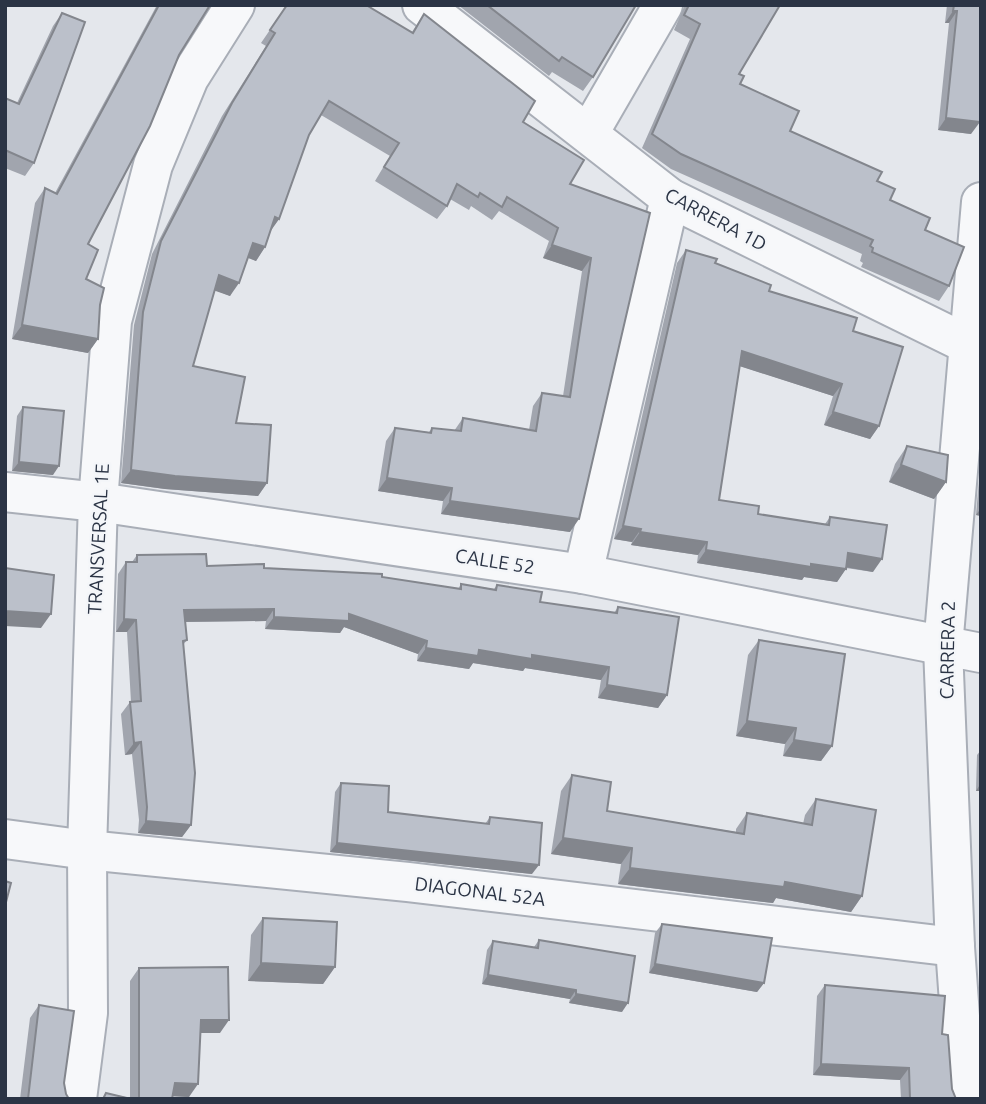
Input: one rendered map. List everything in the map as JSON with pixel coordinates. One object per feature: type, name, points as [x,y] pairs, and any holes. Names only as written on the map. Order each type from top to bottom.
[{"type":"street","name":"TRANSVERSAL 1E","points":[[77,1099],[88,1013],[87,850],[98,502],[112,321],[153,165],[189,78],[234,5]]},
{"type":"street","name":"CARRERA 1D","points":[[422,5],[670,198],[967,344]]},
{"type":"street","points":[[589,133],[663,5]]},
{"type":"street","points":[[583,574],[670,198]]},
{"type":"street","name":"CARRERA 2","points":[[966,1099],[955,947],[943,647],[981,202]]},
{"type":"street","name":"CALLE 52","points":[[5,492],[98,502],[583,574],[981,653]]},
{"type":"street","name":"DIAGONAL 52A","points":[[5,839],[87,850],[408,882],[955,947]]},
{"type":"building","points":[[159,5],[210,5],[179,55],[150,126],[88,244],[98,250],[86,279],[104,288],[98,339],[22,325],[45,188],[57,194]]},
{"type":"building","points":[[287,5],[366,5],[413,33],[424,14],[535,101],[523,122],[584,160],[570,184],[650,213],[579,519],[450,501],[452,488],[387,478],[395,428],[431,433],[432,428],[461,431],[463,418],[536,431],[542,393],[570,397],[591,258],[552,245],[558,228],[507,197],[502,207],[480,193],[478,197],[457,184],[447,206],[384,167],[399,143],[329,101],[309,135],[279,219],[275,217],[265,247],[253,243],[239,283],[219,275],[193,366],[245,377],[236,423],[271,425],[267,483],[131,470],[143,312],[161,241],[232,103],[275,33],[270,30]]},
{"type":"building","points":[[487,5],[636,5],[593,77],[562,57],[559,61]]},
{"type":"building","points":[[689,5],[780,5],[739,74],[744,76],[740,84],[799,111],[790,131],[882,172],[877,181],[895,189],[890,200],[930,218],[925,230],[964,247],[949,286],[872,252],[873,248],[870,246],[873,240],[681,154],[652,134],[700,24],[684,15]]},
{"type":"building","points":[[954,5],[981,5],[980,122],[946,118],[957,11],[953,11]]},
{"type":"building","points":[[62,13],[85,22],[34,163],[5,150],[5,98],[19,104]]},
{"type":"building","points":[[686,250],[717,259],[715,263],[771,285],[769,291],[857,318],[853,331],[903,347],[879,426],[833,412],[842,384],[742,351],[719,500],[759,506],[758,514],[829,525],[830,517],[887,525],[882,559],[848,553],[846,569],[811,564],[811,567],[706,550],[707,542],[640,532],[641,529],[623,526]]},
{"type":"building","points":[[23,407],[64,411],[59,466],[19,462]]},
{"type":"building","points":[[907,446],[948,455],[946,482],[901,465]]},
{"type":"building","points":[[206,554],[207,566],[264,564],[264,568],[382,574],[382,577],[461,589],[461,584],[496,590],[497,585],[542,592],[540,602],[617,613],[618,607],[679,617],[667,695],[607,685],[609,667],[532,655],[532,659],[479,650],[478,656],[426,648],[427,641],[349,614],[349,621],[274,617],[274,609],[184,610],[187,640],[183,641],[195,773],[191,825],[146,821],[141,742],[134,743],[130,702],[141,701],[136,620],[124,619],[126,562],[137,562],[137,555]]},
{"type":"building","points":[[5,568],[54,575],[51,614],[5,611]]},
{"type":"building","points":[[759,640],[845,654],[832,746],[794,740],[796,728],[747,721]]},
{"type":"building","points":[[572,775],[611,782],[607,811],[744,834],[747,813],[812,825],[816,799],[876,810],[862,896],[785,882],[784,887],[630,868],[632,848],[563,838]]},
{"type":"building","points":[[341,783],[389,786],[388,812],[489,824],[490,817],[542,823],[539,865],[337,843]]},
{"type":"building","points":[[5,881],[11,883],[5,906]]},
{"type":"building","points":[[263,918],[337,922],[335,967],[261,963]]},
{"type":"building","points":[[662,924],[772,938],[764,983],[655,964]]},
{"type":"building","points":[[539,940],[635,956],[628,1003],[576,994],[576,990],[488,975],[493,941],[538,948]]},
{"type":"building","points":[[228,967],[229,1020],[201,1020],[198,1084],[175,1083],[172,1099],[139,1099],[139,968]]},
{"type":"building","points":[[825,985],[945,996],[942,1034],[948,1035],[952,1089],[956,1099],[910,1099],[909,1068],[821,1064]]},
{"type":"building","points":[[39,1005],[74,1011],[64,1083],[69,1099],[28,1099]]},
{"type":"building","points":[[106,1093],[131,1099],[103,1099]]}]
